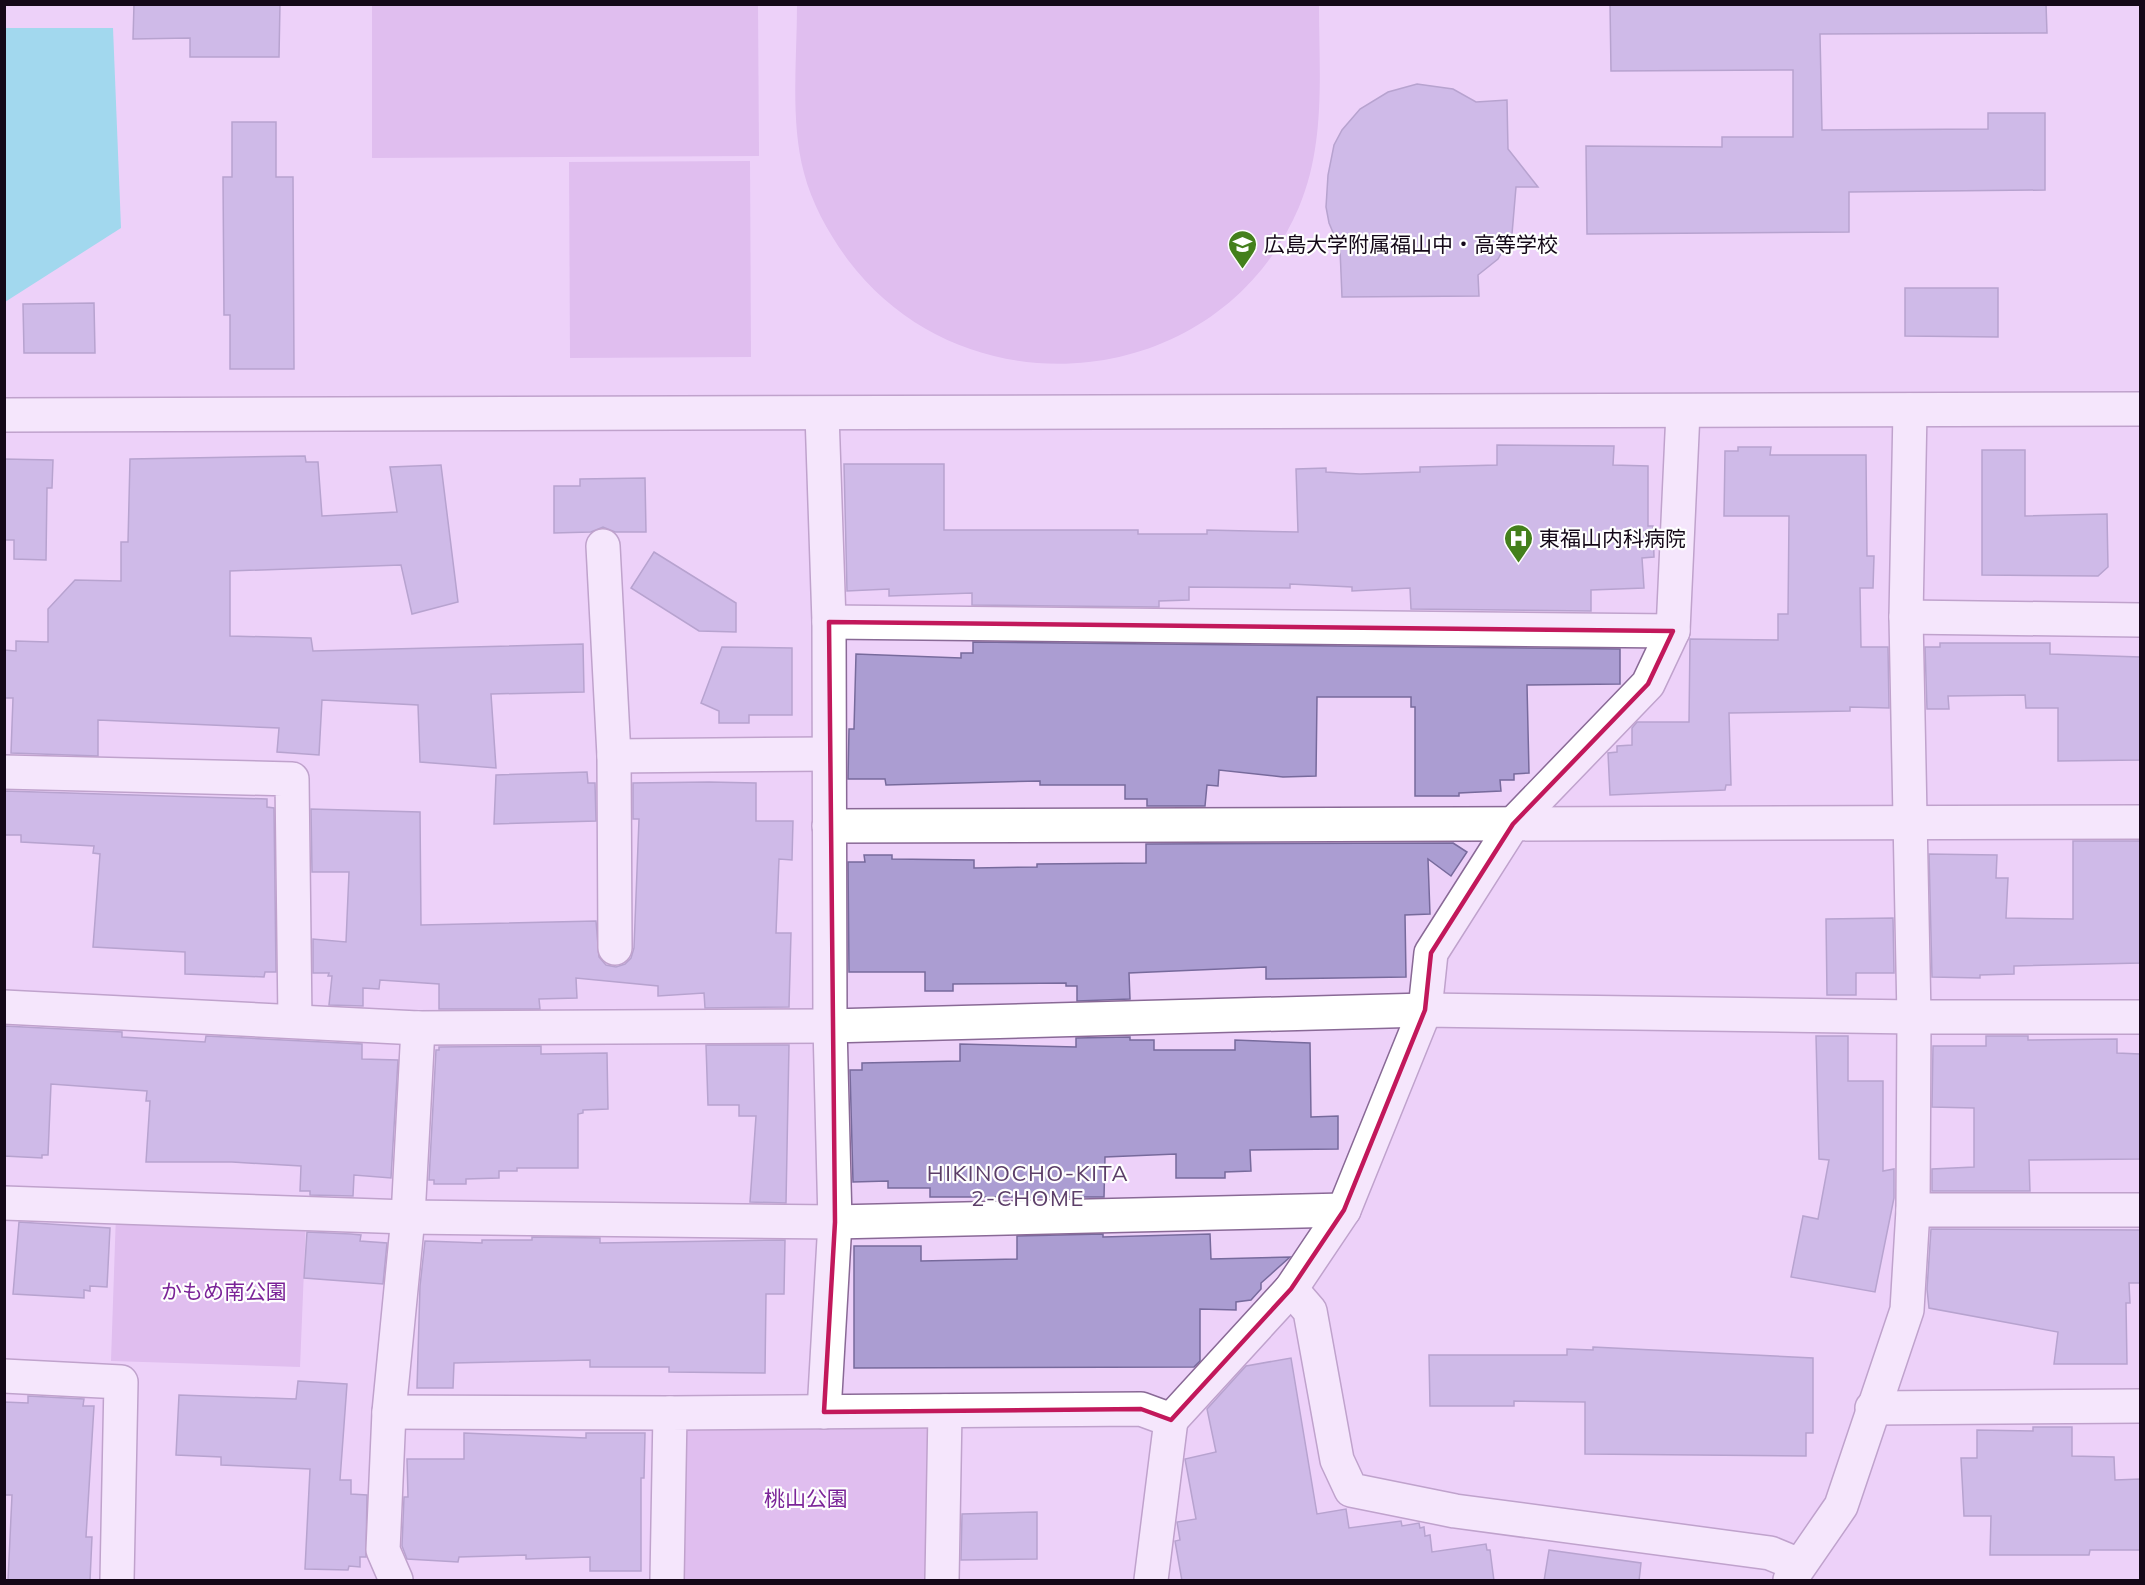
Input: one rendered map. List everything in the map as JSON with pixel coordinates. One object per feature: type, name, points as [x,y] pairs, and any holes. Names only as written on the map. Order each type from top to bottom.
[{"type":"street","points":[[4,415],[2140,409]]},
{"type":"street","points":[[1291,1289],[1310,1311],[1337,1460],[1351,1490],[1455,1511],[1770,1553],[1795,1573],[1841,1506],[1872,1408],[1907,1310],[1913,1210],[1914,1017],[1906,617],[1910,410]]},
{"type":"street","points":[[1151,1581],[1171,1420],[1291,1289],[1344,1210],[1425,1010],[1431,953],[1514,824],[1648,684],[1673,631],[1683,412]]},
{"type":"street","points":[[822,414],[829,622],[830,1026],[835,1222],[824,1412]]},
{"type":"street","points":[[603,546],[614,756],[615,948]]},
{"type":"street","points":[[1906,617],[2140,620]]},
{"type":"street","points":[[829,622],[1673,631]]},
{"type":"street","points":[[614,756],[828,754]]},
{"type":"street","points":[[4,772],[292,779],[295,1021]]},
{"type":"street","points":[[829,826],[2140,822]]},
{"type":"street","points":[[4,1007],[418,1028],[830,1026],[1425,1010],[1914,1017],[2140,1017]]},
{"type":"street","points":[[396,1581],[383,1550],[389,1412],[408,1217],[418,1028]]},
{"type":"street","points":[[4,1203],[408,1217],[835,1222],[1344,1210]]},
{"type":"street","points":[[1913,1210],[2140,1210]]},
{"type":"street","points":[[4,1376],[121,1382],[117,1581]]},
{"type":"street","points":[[1872,1408],[2140,1406]]},
{"type":"street","points":[[389,1412],[670,1413],[1141,1409],[1171,1420]]},
{"type":"street","points":[[942,1581],[945,1411]]},
{"type":"street","points":[[667,1581],[670,1413]]},
{"type":"highlighted area","points":[[829,622],[1673,631],[1648,684],[1513,824],[1431,953],[1425,1010],[1344,1210],[1291,1289],[1171,1420],[1141,1409],[824,1412],[835,1222]]},
{"type":"green space","points":[[372,5],[758,5],[759,156],[372,158]]},
{"type":"green space","points":[[797,5],[1319,5],[1320,82],[1317,133],[1308,183],[1299,207],[1262,269],[1212,316],[1153,347],[1089,362],[1022,361],[958,344],[898,311],[848,260],[816,207],[807,185],[797,132],[795,90]]},
{"type":"green space","points":[[750,161],[751,357],[570,358],[569,162]]},
{"type":"green space","name":"かもめ南公園","points":[[116,1214],[306,1221],[300,1367],[111,1361]]},
{"type":"green space","name":"桃山公園","points":[[941,1414],[938,1580],[671,1580],[674,1416]]},
{"type":"shaded area","points":[[5,28],[113,28],[121,228],[5,302]]},
{"type":"building","points":[[134,4],[280,4],[279,57],[190,57],[190,38],[133,39]]},
{"type":"building","points":[[1610,4],[2046,4],[2047,33],[1820,34],[1822,130],[1988,129],[1988,113],[2045,113],[2045,190],[1849,192],[1849,232],[1587,234],[1586,146],[1722,147],[1722,137],[1793,137],[1793,70],[1611,71]]},
{"type":"building","points":[[1417,84],[1453,89],[1476,102],[1507,100],[1508,149],[1538,187],[1516,187],[1512,234],[1498,259],[1478,275],[1479,296],[1342,297],[1340,249],[1329,223],[1326,207],[1328,175],[1334,145],[1342,130],[1360,109],[1388,92]]},
{"type":"building","points":[[232,122],[276,122],[276,177],[293,177],[294,369],[230,369],[230,315],[224,315],[223,177],[232,177]]},
{"type":"building","points":[[1905,288],[1998,288],[1998,337],[1905,336]]},
{"type":"building","points":[[94,303],[95,353],[24,353],[23,304]]},
{"type":"building","points":[[1497,445],[1614,446],[1613,465],[1648,466],[1648,526],[1653,526],[1654,557],[1642,558],[1644,588],[1591,590],[1591,611],[1411,609],[1410,588],[1352,591],[1352,587],[1290,584],[1290,588],[1189,587],[1189,600],[1159,601],[1159,607],[972,605],[972,593],[889,596],[889,589],[847,591],[844,464],[944,464],[944,530],[1138,530],[1138,534],[1207,534],[1207,530],[1298,532],[1296,469],[1326,468],[1326,472],[1360,474],[1420,472],[1420,467],[1497,465]]},
{"type":"building","points":[[1738,447],[1771,447],[1770,455],[1866,455],[1867,556],[1874,556],[1873,588],[1860,588],[1861,647],[1888,647],[1889,708],[1850,707],[1850,711],[1729,713],[1731,785],[1726,785],[1725,790],[1610,795],[1608,753],[1617,752],[1617,746],[1632,745],[1632,728],[1637,722],[1689,722],[1690,639],[1778,640],[1778,614],[1788,614],[1789,516],[1724,516],[1725,451],[1738,451]]},
{"type":"building","points":[[1982,450],[2025,450],[2025,516],[2107,514],[2108,567],[2098,576],[1982,575]]},
{"type":"building","points":[[305,456],[306,462],[318,462],[322,516],[397,512],[390,467],[441,465],[458,602],[412,614],[401,565],[230,571],[230,636],[311,638],[313,651],[583,644],[584,692],[491,694],[496,768],[420,762],[418,705],[322,700],[319,755],[277,752],[279,728],[98,720],[98,756],[11,753],[13,698],[4,698],[4,650],[16,651],[16,641],[48,642],[48,609],[75,580],[121,581],[121,542],[128,542],[130,459]]},
{"type":"building","points":[[4,459],[53,460],[52,488],[47,488],[46,560],[14,559],[14,540],[4,540]]},
{"type":"building","points":[[645,478],[646,532],[615,532],[603,527],[591,532],[554,533],[554,486],[580,486],[580,479]]},
{"type":"building","points":[[654,552],[736,603],[736,632],[699,631],[631,588]]},
{"type":"building","points":[[973,642],[1620,649],[1620,684],[1527,685],[1529,773],[1514,774],[1514,780],[1500,780],[1501,791],[1459,793],[1459,796],[1415,796],[1415,707],[1411,707],[1411,697],[1317,697],[1316,776],[1283,777],[1219,770],[1218,786],[1207,785],[1205,806],[1147,806],[1147,799],[1125,799],[1125,785],[1040,785],[1040,781],[886,785],[885,779],[848,779],[849,729],[854,729],[856,654],[961,658],[961,653],[973,653]]},
{"type":"building","points":[[1940,643],[2050,643],[2050,654],[2140,657],[2140,760],[2058,761],[2058,708],[2026,708],[2025,695],[1948,696],[1949,709],[1927,709],[1925,647],[1940,647]]},
{"type":"building","points":[[722,647],[792,648],[792,715],[749,715],[749,723],[719,723],[719,711],[701,703]]},
{"type":"building","points":[[587,772],[588,783],[595,783],[596,821],[494,824],[496,775]]},
{"type":"building","points":[[633,783],[756,783],[756,821],[793,821],[792,860],[779,859],[776,933],[791,933],[789,1007],[705,1008],[704,993],[658,996],[658,986],[576,978],[577,998],[539,999],[540,1009],[439,1009],[439,984],[380,980],[379,989],[363,988],[363,1006],[329,1005],[332,976],[328,976],[329,973],[313,973],[313,939],[346,942],[349,872],[312,872],[311,809],[420,812],[421,925],[596,921],[599,957],[606,965],[616,967],[625,964],[631,958],[634,948],[639,819],[633,819]]},
{"type":"building","points":[[4,791],[267,799],[267,807],[274,808],[276,972],[265,972],[264,977],[185,974],[185,952],[93,947],[100,854],[93,853],[94,846],[21,842],[21,835],[4,835]]},
{"type":"building","points":[[2073,841],[2140,841],[2140,963],[2014,966],[2014,974],[1980,975],[1980,978],[1932,977],[1929,854],[1997,855],[1996,878],[2008,878],[2006,918],[2073,919]]},
{"type":"building","points":[[1453,843],[1467,852],[1451,876],[1428,859],[1430,914],[1405,915],[1406,977],[1266,979],[1266,967],[1129,973],[1130,999],[1077,1001],[1077,986],[1066,986],[1066,983],[953,984],[953,991],[925,991],[925,972],[849,972],[848,862],[865,862],[864,855],[892,855],[892,859],[974,860],[974,868],[1037,867],[1037,864],[1146,863],[1146,844]]},
{"type":"building","points":[[1893,918],[1894,973],[1856,973],[1856,995],[1827,995],[1826,919]]},
{"type":"building","points":[[4,1026],[122,1032],[122,1037],[205,1042],[206,1036],[362,1044],[362,1059],[398,1060],[391,1178],[354,1175],[353,1196],[310,1195],[310,1191],[300,1191],[301,1166],[232,1162],[146,1162],[150,1101],[146,1101],[147,1091],[51,1084],[48,1155],[42,1155],[42,1158],[4,1156]]},
{"type":"building","points":[[1816,1036],[1848,1036],[1848,1081],[1883,1081],[1883,1171],[1894,1169],[1894,1198],[1875,1292],[1791,1277],[1803,1216],[1818,1219],[1829,1160],[1819,1159]]},
{"type":"building","points":[[1986,1036],[2028,1036],[2028,1040],[2117,1039],[2117,1053],[2140,1054],[2140,1159],[2029,1160],[2030,1191],[1932,1191],[1932,1169],[1974,1167],[1974,1108],[1932,1107],[1933,1046],[1986,1046]]},
{"type":"building","points":[[1130,1037],[1130,1040],[1154,1040],[1154,1050],[1235,1050],[1235,1040],[1310,1043],[1311,1117],[1338,1116],[1338,1149],[1250,1150],[1251,1171],[1225,1172],[1225,1178],[1176,1178],[1176,1154],[1105,1157],[1104,1197],[930,1197],[930,1188],[888,1188],[888,1181],[853,1182],[850,1070],[862,1070],[862,1063],[960,1061],[960,1044],[1076,1047],[1076,1038]]},
{"type":"building","points":[[706,1045],[789,1045],[786,1203],[750,1202],[756,1116],[739,1116],[739,1105],[708,1105]]},
{"type":"building","points":[[541,1046],[541,1054],[607,1053],[608,1109],[583,1110],[583,1113],[578,1114],[578,1168],[517,1168],[517,1171],[499,1171],[499,1178],[466,1179],[466,1184],[434,1184],[434,1180],[429,1180],[436,1050],[439,1050],[439,1047]]},
{"type":"building","points":[[19,1222],[110,1228],[107,1287],[90,1286],[90,1291],[84,1290],[84,1298],[13,1294]]},
{"type":"building","points":[[1931,1229],[2140,1230],[2140,1283],[2129,1283],[2130,1303],[2126,1303],[2127,1364],[2054,1364],[2058,1332],[1929,1308],[1927,1289]]},
{"type":"building","points":[[307,1232],[361,1235],[360,1241],[387,1243],[383,1284],[304,1278]]},
{"type":"building","points":[[1103,1234],[1103,1237],[1210,1234],[1211,1259],[1290,1257],[1261,1283],[1261,1289],[1251,1300],[1236,1302],[1236,1310],[1200,1309],[1200,1361],[1194,1367],[854,1368],[854,1246],[921,1246],[921,1261],[1017,1259],[1017,1236]]},
{"type":"building","points":[[532,1237],[600,1238],[600,1243],[785,1240],[784,1294],[766,1294],[765,1373],[669,1372],[669,1367],[590,1367],[590,1360],[454,1363],[453,1388],[417,1388],[420,1286],[425,1241],[482,1243],[482,1240],[532,1240]]},
{"type":"building","points":[[1593,1347],[1813,1358],[1813,1433],[1806,1433],[1806,1456],[1585,1454],[1585,1402],[1514,1401],[1514,1406],[1430,1406],[1429,1355],[1567,1355],[1567,1349],[1593,1350]]},
{"type":"building","points":[[1291,1358],[1317,1514],[1346,1509],[1349,1528],[1401,1521],[1402,1526],[1419,1523],[1420,1528],[1424,1527],[1425,1536],[1430,1535],[1432,1552],[1486,1544],[1487,1550],[1490,1550],[1494,1581],[1182,1581],[1175,1541],[1180,1540],[1177,1522],[1196,1519],[1185,1459],[1216,1452],[1207,1409],[1246,1366]]},
{"type":"building","points":[[298,1381],[347,1384],[340,1480],[351,1480],[351,1494],[367,1495],[366,1557],[360,1557],[360,1567],[349,1566],[348,1570],[305,1569],[310,1469],[221,1465],[221,1457],[176,1455],[179,1395],[296,1399]]},
{"type":"building","points":[[28,1396],[84,1399],[83,1406],[94,1406],[86,1537],[92,1537],[90,1581],[8,1581],[12,1495],[4,1495],[4,1402],[28,1403]]},
{"type":"building","points":[[2033,1427],[2072,1427],[2072,1456],[2114,1457],[2115,1480],[2140,1479],[2140,1550],[2090,1550],[2089,1555],[1990,1555],[1991,1516],[1964,1516],[1961,1458],[1977,1458],[1977,1430],[2033,1431]]},
{"type":"building","points":[[464,1433],[586,1438],[586,1433],[645,1433],[644,1478],[641,1478],[641,1571],[590,1571],[590,1557],[526,1559],[526,1555],[459,1557],[458,1562],[407,1559],[402,1546],[404,1497],[408,1497],[407,1459],[464,1459]]},
{"type":"building","points":[[1037,1512],[1037,1559],[961,1560],[962,1514]]},
{"type":"building","points":[[1549,1550],[1641,1563],[1639,1581],[1544,1581]]},
{"type":"place","name":"広島大学附属福山中・高等学校","points":[[1243,270]]},
{"type":"place","name":"東福山内科病院","points":[[1518,564]]},
{"type":"district","name":"HIKINOCHO-KITA 2-CHOME","points":[[1028,1186]]}]
